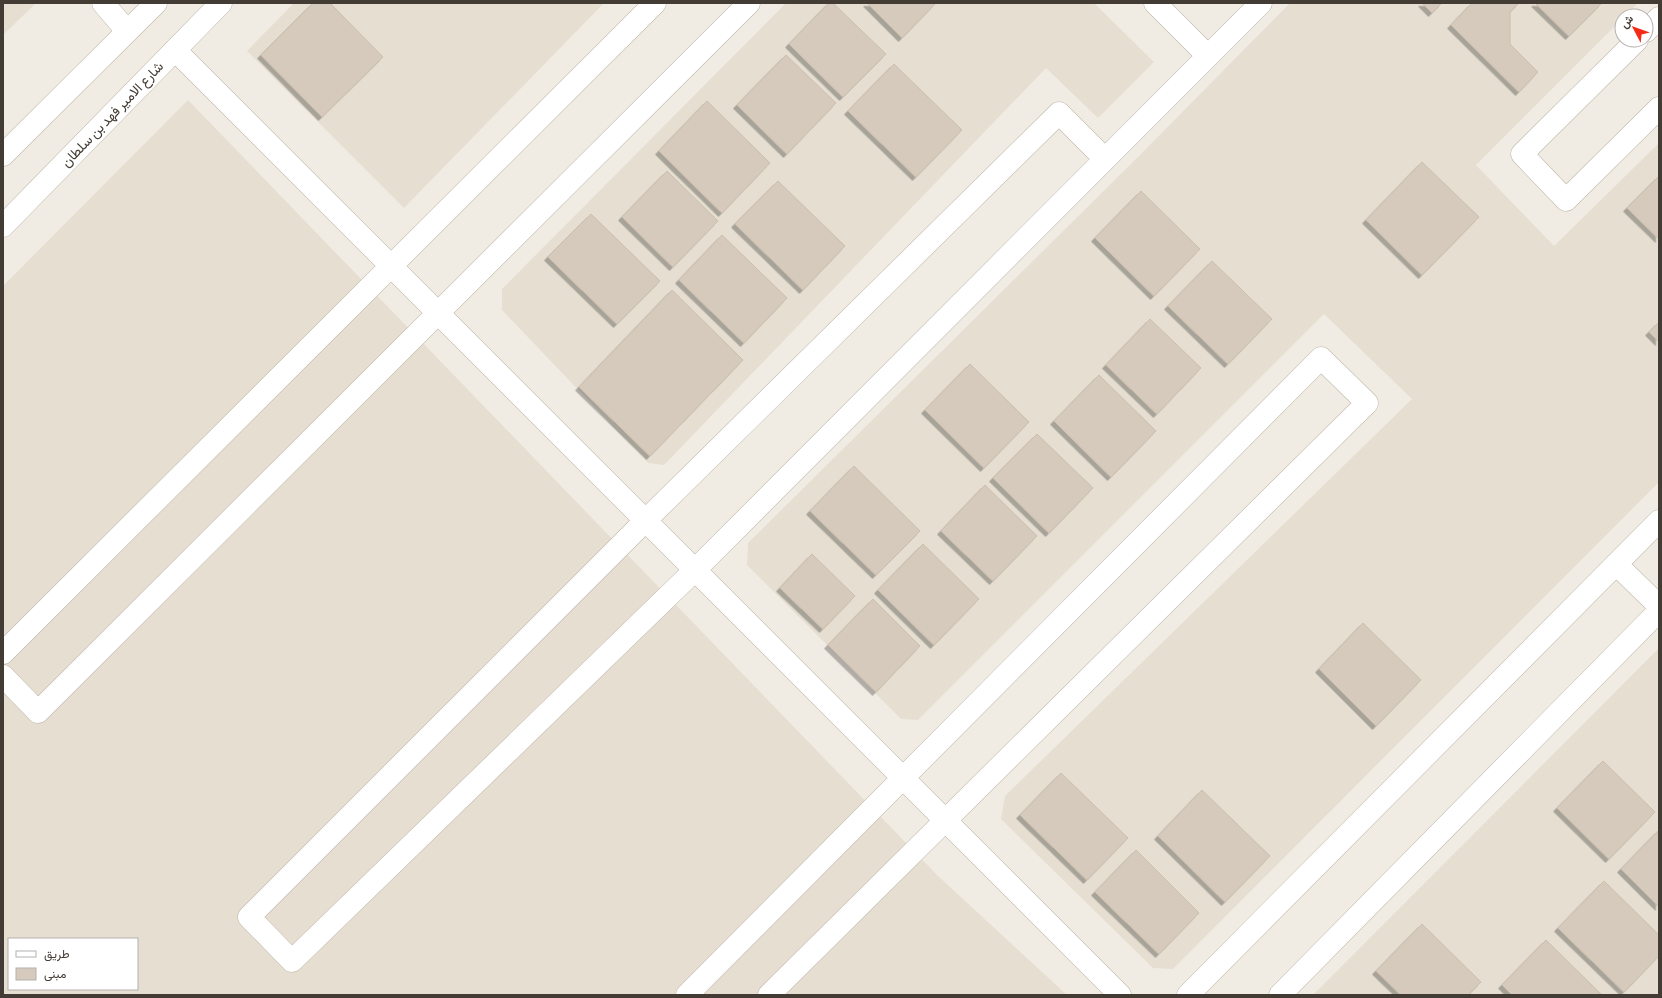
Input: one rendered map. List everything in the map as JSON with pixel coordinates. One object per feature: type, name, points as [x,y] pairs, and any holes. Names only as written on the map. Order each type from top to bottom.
[{"type":"street","points":[[103,3],[127,31]]},
{"type":"street","points":[[3,155],[156,3]]},
{"type":"street","name":"شارع الامير فهد بن سلطان","points":[[3,226],[221,3]]},
{"type":"street","points":[[3,653],[655,3]]},
{"type":"street","points":[[3,676],[38,712],[439,314],[749,3]]},
{"type":"street","points":[[1155,3],[1208,56]]},
{"type":"street","points":[[1105,159],[1059,113],[646,520],[249,917],[292,961],[695,570],[1261,3]]},
{"type":"street","points":[[1629,48],[1522,154],[1566,200],[1659,108]]},
{"type":"street","points":[[175,50],[1120,995]]},
{"type":"street","points":[[687,995],[1321,358],[1367,403],[944,819],[769,995]]},
{"type":"street","points":[[1188,995],[1659,522]]},
{"type":"street","points":[[1616,564],[1659,606]]},
{"type":"street","points":[[1280,995],[1659,612]]},
{"type":"shaded area","points":[[3,3],[36,3],[3,35]]},
{"type":"shaded area","points":[[294,3],[604,3],[404,208],[247,51]]},
{"type":"shaded area","points":[[786,3],[1094,3],[1154,62],[1098,118],[1046,68],[664,465],[648,463],[502,310],[502,289]]},
{"type":"shaded area","points":[[1290,3],[1638,3],[1633,8],[1614,8],[1614,27],[1476,165],[1554,246],[1659,143],[1659,482],[1173,969],[1153,968],[1001,819],[1005,796],[1412,399],[1324,314],[918,720],[901,719],[747,565],[748,543],[1139,156]]},
{"type":"shaded area","points":[[188,100],[937,875],[1067,995],[3,995],[3,286]]},
{"type":"shaded area","points":[[1659,648],[1659,992],[1656,995],[1313,995]]},
{"type":"building","points":[[313,3],[330,3],[383,57],[322,117],[261,55]]},
{"type":"building","points":[[829,3],[833,3],[886,54],[843,97],[789,44]]},
{"type":"building","points":[[867,3],[936,3],[902,38]]},
{"type":"building","points":[[1422,3],[1442,3],[1432,13]]},
{"type":"building","points":[[1472,3],[1519,3],[1510,12],[1510,44],[1538,72],[1519,92],[1451,25]]},
{"type":"building","points":[[1535,3],[1602,3],[1569,36]]},
{"type":"building","points":[[786,55],[836,103],[787,154],[737,105]]},
{"type":"building","points":[[894,64],[962,130],[916,177],[848,111]]},
{"type":"building","points":[[707,101],[770,163],[722,213],[659,151]]},
{"type":"building","points":[[1422,162],[1479,217],[1422,275],[1366,220]]},
{"type":"building","points":[[667,171],[718,221],[673,267],[622,217]]},
{"type":"building","points":[[1659,176],[1659,239],[1627,208]]},
{"type":"building","points":[[778,181],[845,246],[803,290],[735,224]]},
{"type":"building","points":[[1141,191],[1200,249],[1154,296],[1095,238]]},
{"type":"building","points":[[591,214],[660,281],[617,324],[548,257]]},
{"type":"building","points":[[722,235],[787,298],[744,343],[679,280]]},
{"type":"building","points":[[1212,261],[1272,319],[1228,364],[1168,306]]},
{"type":"building","points":[[672,290],[743,360],[650,456],[579,387]]},
{"type":"building","points":[[1150,319],[1201,368],[1157,414],[1106,365]]},
{"type":"building","points":[[1659,322],[1659,342],[1649,332]]},
{"type":"building","points":[[970,364],[1029,422],[984,468],[925,410]]},
{"type":"building","points":[[1099,375],[1156,431],[1111,477],[1054,421]]},
{"type":"building","points":[[1037,434],[1093,488],[1049,533],[993,478]]},
{"type":"building","points":[[854,466],[920,531],[876,575],[810,511]]},
{"type":"building","points":[[985,485],[1037,536],[993,581],[941,531]]},
{"type":"building","points":[[923,544],[979,599],[934,645],[878,590]]},
{"type":"building","points":[[812,554],[855,596],[823,629],[780,588]]},
{"type":"building","points":[[873,599],[920,646],[876,692],[828,645]]},
{"type":"building","points":[[1363,623],[1421,680],[1376,726],[1319,669]]},
{"type":"building","points":[[1603,761],[1655,812],[1609,859],[1557,808]]},
{"type":"building","points":[[1061,773],[1128,838],[1087,880],[1020,815]]},
{"type":"building","points":[[1202,790],[1270,856],[1225,902],[1158,836]]},
{"type":"building","points":[[1659,830],[1659,907],[1621,869]]},
{"type":"building","points":[[1136,850],[1199,913],[1159,954],[1095,892]]},
{"type":"building","points":[[1604,881],[1659,935],[1659,956],[1624,992],[1558,928]]},
{"type":"building","points":[[1422,924],[1481,982],[1468,995],[1401,995],[1376,971]]},
{"type":"building","points":[[1546,940],[1602,995],[1512,995],[1502,985]]}]
